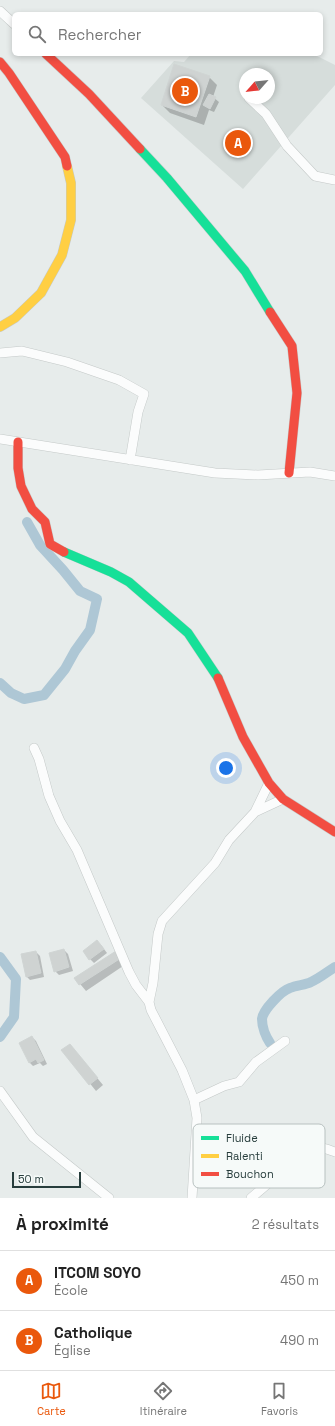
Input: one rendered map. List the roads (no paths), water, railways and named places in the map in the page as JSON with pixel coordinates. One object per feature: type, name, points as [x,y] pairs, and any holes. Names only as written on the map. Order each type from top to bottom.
[{"type":"main road","points":[[48,56],[89,94],[168,178],[245,271],[292,346],[297,392],[289,473]]},
{"type":"main road","points":[[0,62],[14,80],[65,157],[71,183],[71,220],[62,255],[41,293],[16,318],[0,327]]},
{"type":"main road","points":[[18,442],[17,458],[20,479],[25,497],[38,516],[45,522],[50,544],[58,549],[112,572],[129,582],[188,634],[217,676],[243,738],[269,783],[283,799],[335,832]]},
{"type":"street","points":[[0,11],[12,22]]},
{"type":"street","points":[[255,104],[266,114],[287,146],[315,176],[335,180]]},
{"type":"street","points":[[0,354],[22,351],[66,362],[119,380],[144,394],[138,412],[130,460]]},
{"type":"street","points":[[0,439],[216,473],[258,475],[310,472],[335,476]]},
{"type":"street","points":[[34,748],[40,759],[49,796],[60,820],[77,850],[129,972],[136,985],[149,1002],[151,1010],[182,1070],[194,1100],[198,1118],[198,1124]]},
{"type":"street","points":[[149,1002],[153,983],[158,934],[162,921],[215,863],[229,840],[254,812],[269,783]]},
{"type":"street","points":[[254,812],[283,799]]},
{"type":"street","points":[[194,1100],[224,1086],[239,1082],[256,1062],[286,1041]]},
{"type":"street","points":[[0,1091],[33,1137],[109,1198]]},
{"type":"street","points":[[325,1148],[335,1152]]},
{"type":"street","points":[[192,1198],[193,1185]]},
{"type":"street","points":[[251,1198],[263,1188]]},
{"type":"waterway","points":[[0,683],[11,693],[24,699],[44,695],[65,669],[75,651],[90,630],[97,599],[80,591],[40,545],[27,522]]},
{"type":"waterway","points":[[0,957],[16,979],[14,1017],[0,1037]]},
{"type":"waterway","points":[[270,1043],[264,1032],[262,1019],[263,1015],[273,1001],[286,990],[311,982],[335,967]]},
{"type":"place","name":"Catholique","points":[[185,91]]},
{"type":"place","name":"ITCOM SOYO","points":[[238,143]]}]
